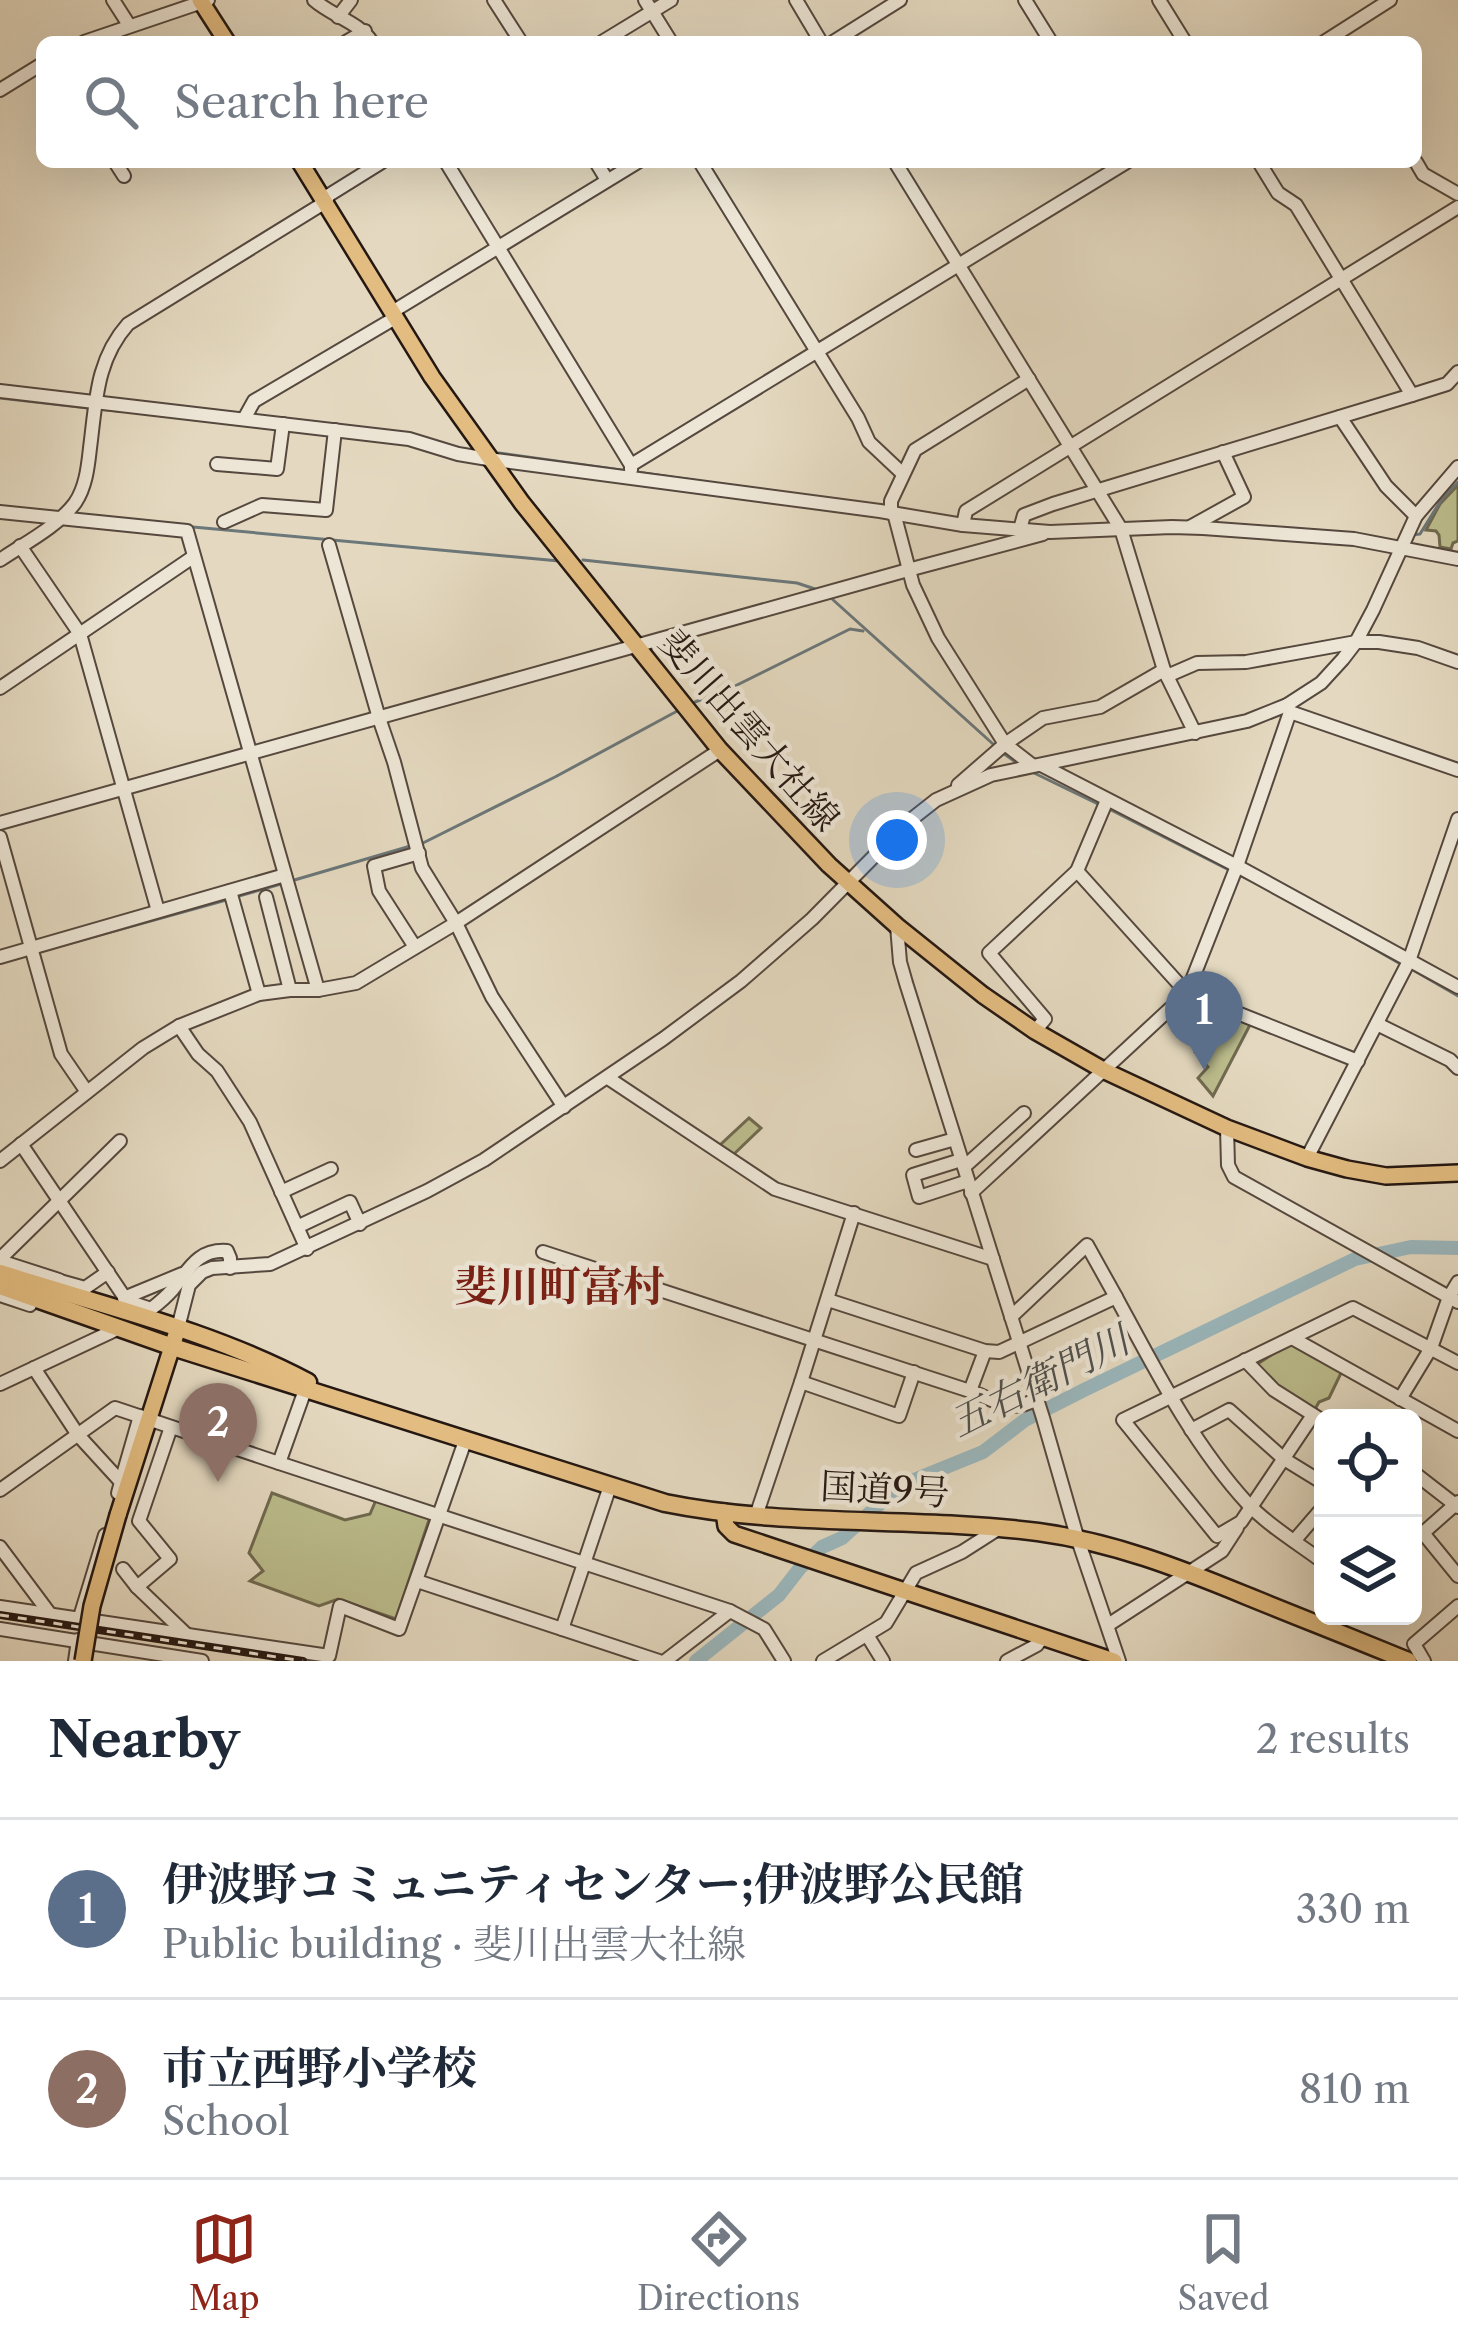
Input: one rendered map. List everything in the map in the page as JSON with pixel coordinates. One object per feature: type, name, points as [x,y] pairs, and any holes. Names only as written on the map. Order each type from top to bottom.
[{"type":"highway","name":"国道9号","points":[[0,1274],[63,1287],[265,1359],[352,1405]]},
{"type":"highway","name":"国道9号","points":[[0,1286],[117,1329],[665,1503],[756,1516],[1040,1532],[1078,1540],[1189,1572],[1408,1661]]},
{"type":"main road","points":[[204,0],[224,36]]},
{"type":"main road","name":"斐川出雲大社線","points":[[304,168],[488,459],[720,750],[897,926],[1035,1030],[1105,1071],[1227,1128],[1347,1169],[1386,1175],[1458,1173]]},
{"type":"main road","points":[[79,1661],[144,1418],[178,1328]]},
{"type":"main road","points":[[724,1513],[726,1526],[734,1534],[1116,1661]]},
{"type":"street","points":[[113,0],[129,26]]},
{"type":"street","points":[[101,36],[204,0]]},
{"type":"street","points":[[314,0],[367,36]]},
{"type":"street","points":[[338,17],[351,0]]},
{"type":"street","points":[[494,0],[516,36]]},
{"type":"street","points":[[610,36],[649,6],[671,0]]},
{"type":"street","points":[[796,0],[817,36]]},
{"type":"street","points":[[843,36],[900,0]]},
{"type":"street","points":[[1025,0],[1047,36]]},
{"type":"street","points":[[1159,0],[1181,36]]},
{"type":"street","points":[[1344,36],[1390,0]]},
{"type":"street","points":[[649,6],[667,36]]},
{"type":"street","points":[[2,83],[36,67]]},
{"type":"street","points":[[119,168],[124,176]]},
{"type":"street","points":[[0,560],[62,518],[80,494],[103,362],[128,324],[372,168]]},
{"type":"street","points":[[450,168],[630,471]]},
{"type":"street","points":[[600,168],[607,180]]},
{"type":"street","points":[[244,419],[254,401],[628,168]]},
{"type":"street","points":[[704,168],[869,442],[903,474]]},
{"type":"street","points":[[899,168],[1121,529],[1166,674],[1195,733]]},
{"type":"street","points":[[630,471],[1116,168]]},
{"type":"street","points":[[1262,168],[1278,194],[1296,206],[1412,395]]},
{"type":"street","points":[[1420,168],[1458,194]]},
{"type":"street","points":[[963,525],[966,511],[1458,207]]},
{"type":"street","points":[[1020,529],[1024,515],[1447,384],[1458,372]]},
{"type":"street","points":[[1029,379],[915,450],[891,501],[908,569],[938,638],[1005,744],[1458,987]]},
{"type":"street","points":[[0,391],[409,439],[488,459],[630,471],[963,525],[1050,532],[1189,527],[1354,539],[1458,560]]},
{"type":"street","points":[[1340,417],[1386,485],[1416,516]]},
{"type":"street","points":[[218,464],[277,469],[283,424]]},
{"type":"street","points":[[224,521],[262,505],[326,510],[334,430]]},
{"type":"street","points":[[1189,527],[1244,497],[1223,452]]},
{"type":"street","points":[[948,794],[991,775],[1289,709],[1356,642],[1416,516],[1458,467]]},
{"type":"street","points":[[0,512],[187,531],[318,990]]},
{"type":"street","points":[[0,823],[1050,532]]},
{"type":"street","points":[[329,545],[422,868],[456,923],[492,997],[564,1107]]},
{"type":"street","points":[[20,546],[80,634],[158,911]]},
{"type":"street","points":[[0,688],[193,556]]},
{"type":"street","points":[[178,1328],[194,1278],[212,1268],[270,1264],[428,1192],[608,1078],[741,981],[908,822],[1042,718],[1100,706],[1198,663],[1246,662],[1356,642],[1418,648],[1458,662]]},
{"type":"street","points":[[1289,709],[1458,770]]},
{"type":"street","points":[[966,1175],[1105,1071],[1187,993],[1237,866],[1289,709]]},
{"type":"street","points":[[1,1157],[143,1048],[179,1026],[259,994],[356,983],[720,750]]},
{"type":"street","points":[[1035,1030],[1045,1019],[989,953],[1077,872],[1107,800]]},
{"type":"street","points":[[1306,1158],[1409,961],[1458,818]]},
{"type":"street","points":[[0,837],[61,1054],[87,1092]]},
{"type":"street","points":[[415,947],[380,891],[374,866],[419,853]]},
{"type":"street","points":[[1077,872],[1187,993],[1358,1061]]},
{"type":"street","points":[[0,957],[285,875]]},
{"type":"street","points":[[230,891],[259,994]]},
{"type":"street","points":[[266,897],[290,990]]},
{"type":"street","points":[[897,926],[906,983],[1116,1661]]},
{"type":"street","points":[[1377,1024],[1458,1068]]},
{"type":"street","points":[[179,1026],[217,1071],[250,1122],[307,1249]]},
{"type":"street","points":[[608,1078],[776,1189],[993,1259]]},
{"type":"street","points":[[966,1175],[1024,1112]]},
{"type":"street","points":[[1227,1128],[1228,1165],[1234,1178],[1454,1299]]},
{"type":"street","points":[[916,1150],[955,1139]]},
{"type":"street","points":[[108,1272],[85,1288],[63,1287],[0,1260],[119,1142]]},
{"type":"street","points":[[21,1144],[127,1301],[152,1309],[172,1292],[190,1264],[218,1250],[227,1251],[230,1268]]},
{"type":"street","points":[[281,1192],[331,1169]]},
{"type":"street","points":[[297,1227],[350,1202],[360,1224]]},
{"type":"street","points":[[756,1516],[854,1214]]},
{"type":"street","points":[[1011,1317],[1087,1245],[1191,1430],[1250,1506],[1314,1555]]},
{"type":"street","points":[[543,1252],[1013,1407],[1037,1401]]},
{"type":"street","points":[[124,1298],[183,1274]]},
{"type":"street","points":[[1400,1399],[1431,1348],[1458,1282]]},
{"type":"street","points":[[0,1295],[117,1329]]},
{"type":"street","points":[[828,1300],[999,1352],[1116,1297]]},
{"type":"street","points":[[1241,1522],[1217,1536],[1123,1420],[1353,1308],[1458,1363]]},
{"type":"street","points":[[0,1384],[117,1329]]},
{"type":"street","points":[[1292,1338],[1458,1430]]},
{"type":"street","points":[[970,1391],[985,1351]]},
{"type":"street","points":[[1245,1360],[1274,1390],[1314,1415]]},
{"type":"street","points":[[34,1368],[78,1436],[121,1482]]},
{"type":"street","points":[[801,1382],[899,1416],[914,1372]]},
{"type":"street","points":[[279,1463],[305,1390]]},
{"type":"street","points":[[0,1490],[115,1408],[730,1611],[764,1629],[784,1661]]},
{"type":"street","points":[[1191,1430],[1229,1411],[1284,1459],[1314,1477]]},
{"type":"street","points":[[80,1617],[144,1418]]},
{"type":"street","points":[[1108,1625],[1222,1551],[1314,1423]]},
{"type":"street","points":[[137,1587],[170,1559],[139,1521],[171,1427]]},
{"type":"street","points":[[0,1607],[329,1656],[340,1606],[399,1629],[465,1441]]},
{"type":"street","points":[[1422,1479],[1457,1505],[1424,1533],[1458,1576]]},
{"type":"street","points":[[562,1629],[610,1486]]},
{"type":"street","points":[[1294,1540],[1315,1517]]},
{"type":"street","points":[[823,1661],[886,1623],[916,1573],[998,1529]]},
{"type":"street","points":[[0,1546],[50,1614]]},
{"type":"street","points":[[123,1569],[188,1636]]},
{"type":"street","points":[[417,1582],[662,1661],[730,1611]]},
{"type":"street","points":[[1424,1661],[1414,1644],[1458,1606]]},
{"type":"street","points":[[0,1630],[202,1661]]},
{"type":"street","points":[[867,1635],[883,1661]]},
{"type":"street","points":[[184,1660],[188,1636]]},
{"type":"street","points":[[1007,1661],[1037,1646],[1043,1637]]},
{"type":"street","points":[[78,1640],[79,1661]]},
{"type":"street","points":[[94,1661],[96,1644]]},
{"type":"green space","points":[[1458,485],[1458,541],[1451,549],[1440,547],[1436,531],[1426,530],[1440,504]]},
{"type":"green space","points":[[1192,996],[1252,1021],[1213,1096],[1198,1078],[1208,1067],[1195,1052],[1215,1032],[1190,1004]]},
{"type":"green space","points":[[749,1118],[761,1128],[734,1154],[719,1146]]},
{"type":"green space","points":[[1291,1342],[1342,1371],[1329,1398],[1314,1411],[1279,1389],[1256,1365]]},
{"type":"green space","points":[[272,1493],[345,1520],[370,1514],[376,1500],[430,1517],[396,1619],[338,1599],[319,1606],[250,1581],[263,1571],[249,1553]]},
{"type":"waterway","points":[[0,398],[88,408]]},
{"type":"waterway","points":[[97,409],[118,411]]},
{"type":"waterway","points":[[499,453],[628,471]]},
{"type":"waterway","points":[[637,472],[699,481]]},
{"type":"waterway","points":[[1412,535],[1420,534],[1458,482]]},
{"type":"waterway","points":[[193,527],[559,561]]},
{"type":"waterway","points":[[583,560],[797,583],[818,590]]},
{"type":"waterway","points":[[831,598],[993,744]]},
{"type":"waterway","points":[[695,702],[850,629],[863,631]]},
{"type":"waterway","points":[[423,843],[681,709]]},
{"type":"waterway","points":[[1000,751],[1017,763]]},
{"type":"waterway","points":[[1030,771],[1102,806]]},
{"type":"waterway","points":[[1111,810],[1231,871]]},
{"type":"waterway","points":[[291,881],[414,845]]},
{"type":"waterway","points":[[1239,875],[1258,884]]},
{"type":"waterway","points":[[239,896],[281,884]]},
{"type":"waterway","points":[[60,946],[230,899]]},
{"type":"waterway","points":[[1329,923],[1404,966]]},
{"type":"waterway","points":[[1413,970],[1458,996]]},
{"type":"waterway","name":"五右衛門川","points":[[696,1661],[779,1595],[822,1547],[842,1538],[892,1493],[914,1480],[983,1452],[1025,1420],[1355,1259],[1411,1247],[1458,1248]]},
{"type":"railway","points":[[0,1615],[303,1661]]},
{"type":"place","name":"伊波野コミュニティセンター;伊波野公民館","points":[[1204,1070]]},
{"type":"place","name":"市立西野小学校","points":[[218,1482]]},
{"type":"district","name":"斐川町富村","points":[[560,1286]]}]
